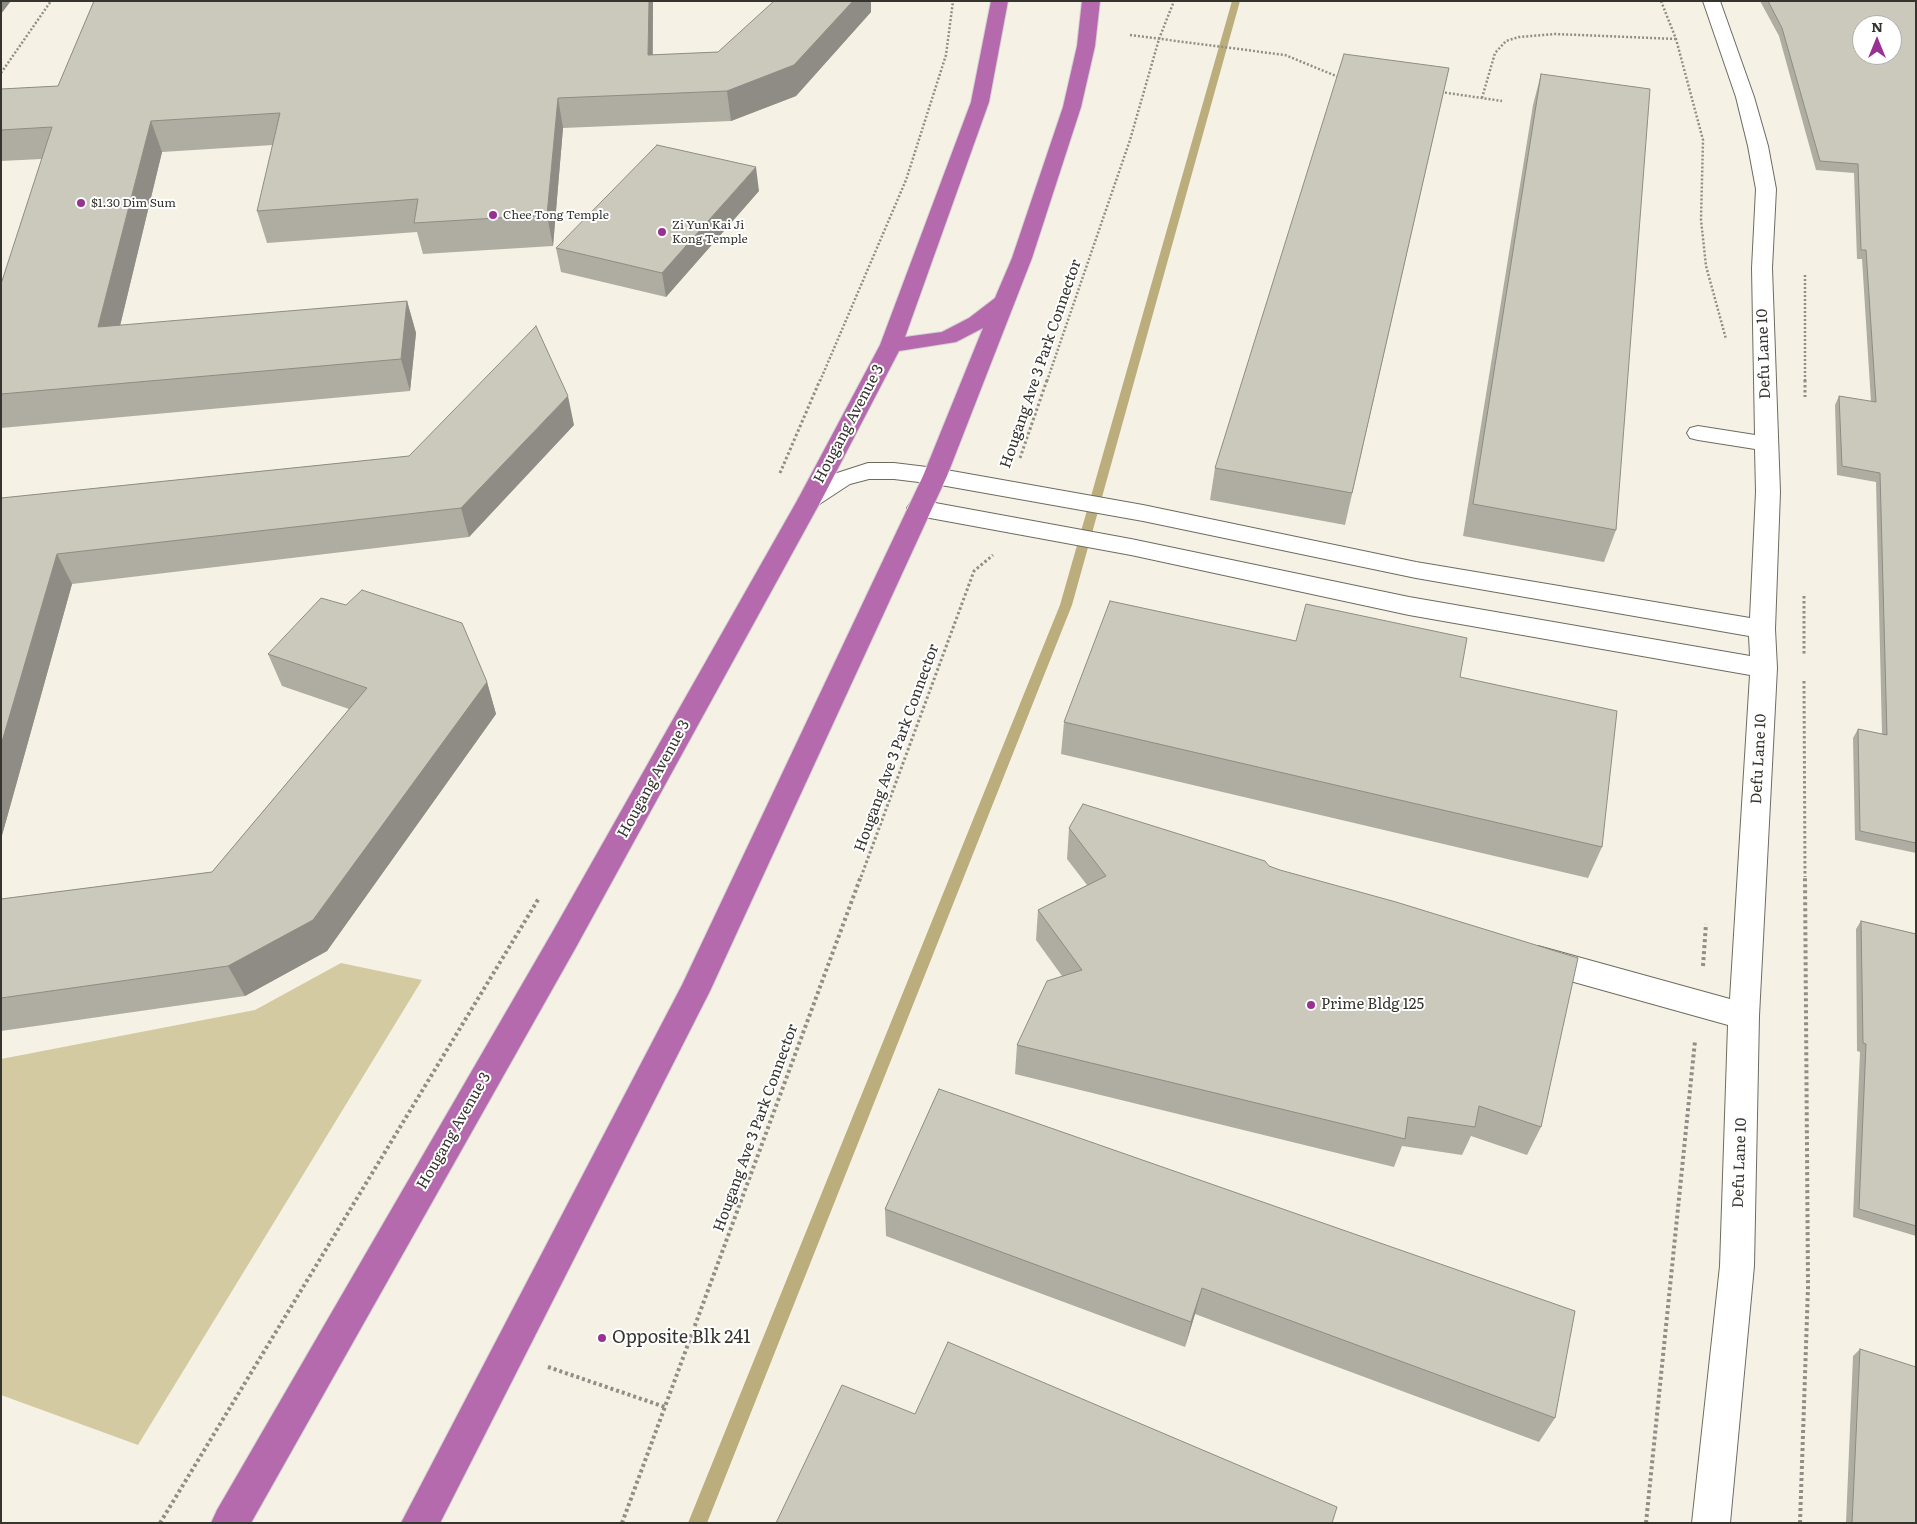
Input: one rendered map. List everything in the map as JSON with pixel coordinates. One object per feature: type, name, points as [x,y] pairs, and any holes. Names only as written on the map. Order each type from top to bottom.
[{"type":"highway","name":"Hougang Avenue 3","points":[[230,1523],[564,940],[810,499],[890,345],[980,102],[1000,1]]},
{"type":"highway","points":[[420,1523],[695,992],[918,508],[935,476],[1022,258],[1072,107],[1086,46],[1091,1]]},
{"type":"highway","points":[[890,345],[922,342],[948,336],[977,323],[1005,301]]},
{"type":"lane","name":"Defu Lane 10","points":[[1711,1],[1745,97],[1758,146],[1766,189],[1762,268],[1768,492],[1762,630],[1764,668],[1744,1016],[1737,1266],[1711,1523]]},
{"type":"lane","points":[[1698,433],[1767,444]]},
{"type":"lane","points":[[810,499],[842,479],[868,471],[894,471],[935,476],[1032,495],[1143,513],[1416,570],[1762,630]]},
{"type":"lane","points":[[918,508],[1131,547],[1409,606],[1764,668]]},
{"type":"lane","points":[[1510,951],[1744,1016]]},
{"type":"path","points":[[1,73],[51,1]]},
{"type":"path","points":[[776,482],[906,180],[943,68],[953,1]]},
{"type":"path","name":"Hougang Ave 3 Park Connector","points":[[1032,495],[1013,478],[1130,140],[1159,39],[1174,1]]},
{"type":"path","points":[[1661,1],[1676,39],[1703,140],[1701,220],[1706,266],[1726,341]]},
{"type":"path","points":[[1482,98],[1495,53],[1506,40],[1554,34],[1676,39]]},
{"type":"path","points":[[1130,35],[1284,55],[1346,79]]},
{"type":"path","points":[[1433,91],[1502,100]]},
{"type":"path","name":"Hougang Ave 3 Park Connector","points":[[622,1523],[974,571],[1024,528]]},
{"type":"path","points":[[1800,1523],[1808,1287],[1805,869]]},
{"type":"path","points":[[160,1523],[542,894]]},
{"type":"path","points":[[1646,1523],[1707,914]]},
{"type":"path","points":[[507,1353],[665,1407]]},
{"type":"shaded area","points":[[341,963],[422,980],[138,1445],[1,1395],[1,1059],[255,1010]]},
{"type":"building","points":[[94,1],[649,1],[648,55],[718,52],[774,1],[853,1],[794,65],[727,91],[558,98],[547,215],[414,223],[418,199],[257,211],[280,113],[151,121],[98,327],[407,301],[401,359],[1,394],[1,284],[52,127],[1,130],[1,89],[58,86]]},
{"type":"building","points":[[1768,1],[1916,1],[1916,843],[1860,831],[1858,729],[1887,735],[1880,473],[1842,466],[1839,396],[1876,402],[1866,250],[1861,250],[1858,164],[1820,161],[1782,28]]},
{"type":"building","points":[[1344,54],[1449,68],[1352,493],[1215,468]]},
{"type":"building","points":[[1541,74],[1650,89],[1616,530],[1473,504]]},
{"type":"building","name":"Zi Yun Kai Ji Kong Temple","points":[[657,145],[756,167],[662,273],[556,248]]},
{"type":"building","points":[[536,326],[568,396],[461,508],[57,554],[1,745],[1,498],[409,456]]},
{"type":"building","points":[[362,590],[462,623],[487,682],[313,920],[228,966],[1,998],[1,899],[212,872],[367,688],[268,654],[321,598],[346,605]]},
{"type":"building","points":[[1110,601],[1296,641],[1306,604],[1467,638],[1460,677],[1617,711],[1602,847],[1064,722]]},
{"type":"building","name":"Prime Bldg 125","points":[[1083,804],[1265,861],[1269,866],[1280,870],[1396,902],[1578,958],[1541,1127],[1479,1106],[1475,1127],[1408,1117],[1405,1139],[1017,1045],[1047,981],[1082,970],[1038,910],[1106,876],[1069,828]]},
{"type":"building","points":[[1861,921],[1916,934],[1916,1226],[1859,1209],[1866,1044],[1863,1043]]},
{"type":"building","points":[[939,1089],[1575,1311],[1555,1418],[1202,1288],[1191,1322],[885,1209]]},
{"type":"building","points":[[948,1342],[1337,1507],[1332,1523],[776,1523],[842,1385],[915,1414]]},
{"type":"building","points":[[1860,1349],[1916,1367],[1916,1523],[1852,1523]]},
{"type":"waterway","points":[[697,1523],[1066,605],[1236,1]]},
{"type":"place","name":"$1.30 Dim Sum","points":[[81,203]]},
{"type":"place","name":"Chee Tong Temple","points":[[493,215]]},
{"type":"place","name":"Zi Yun Kai Ji Kong Temple","points":[[662,232]]},
{"type":"place","name":"Prime Bldg 125","points":[[1311,1005]]},
{"type":"place","name":"Opposite Blk 241","points":[[602,1338]]}]
